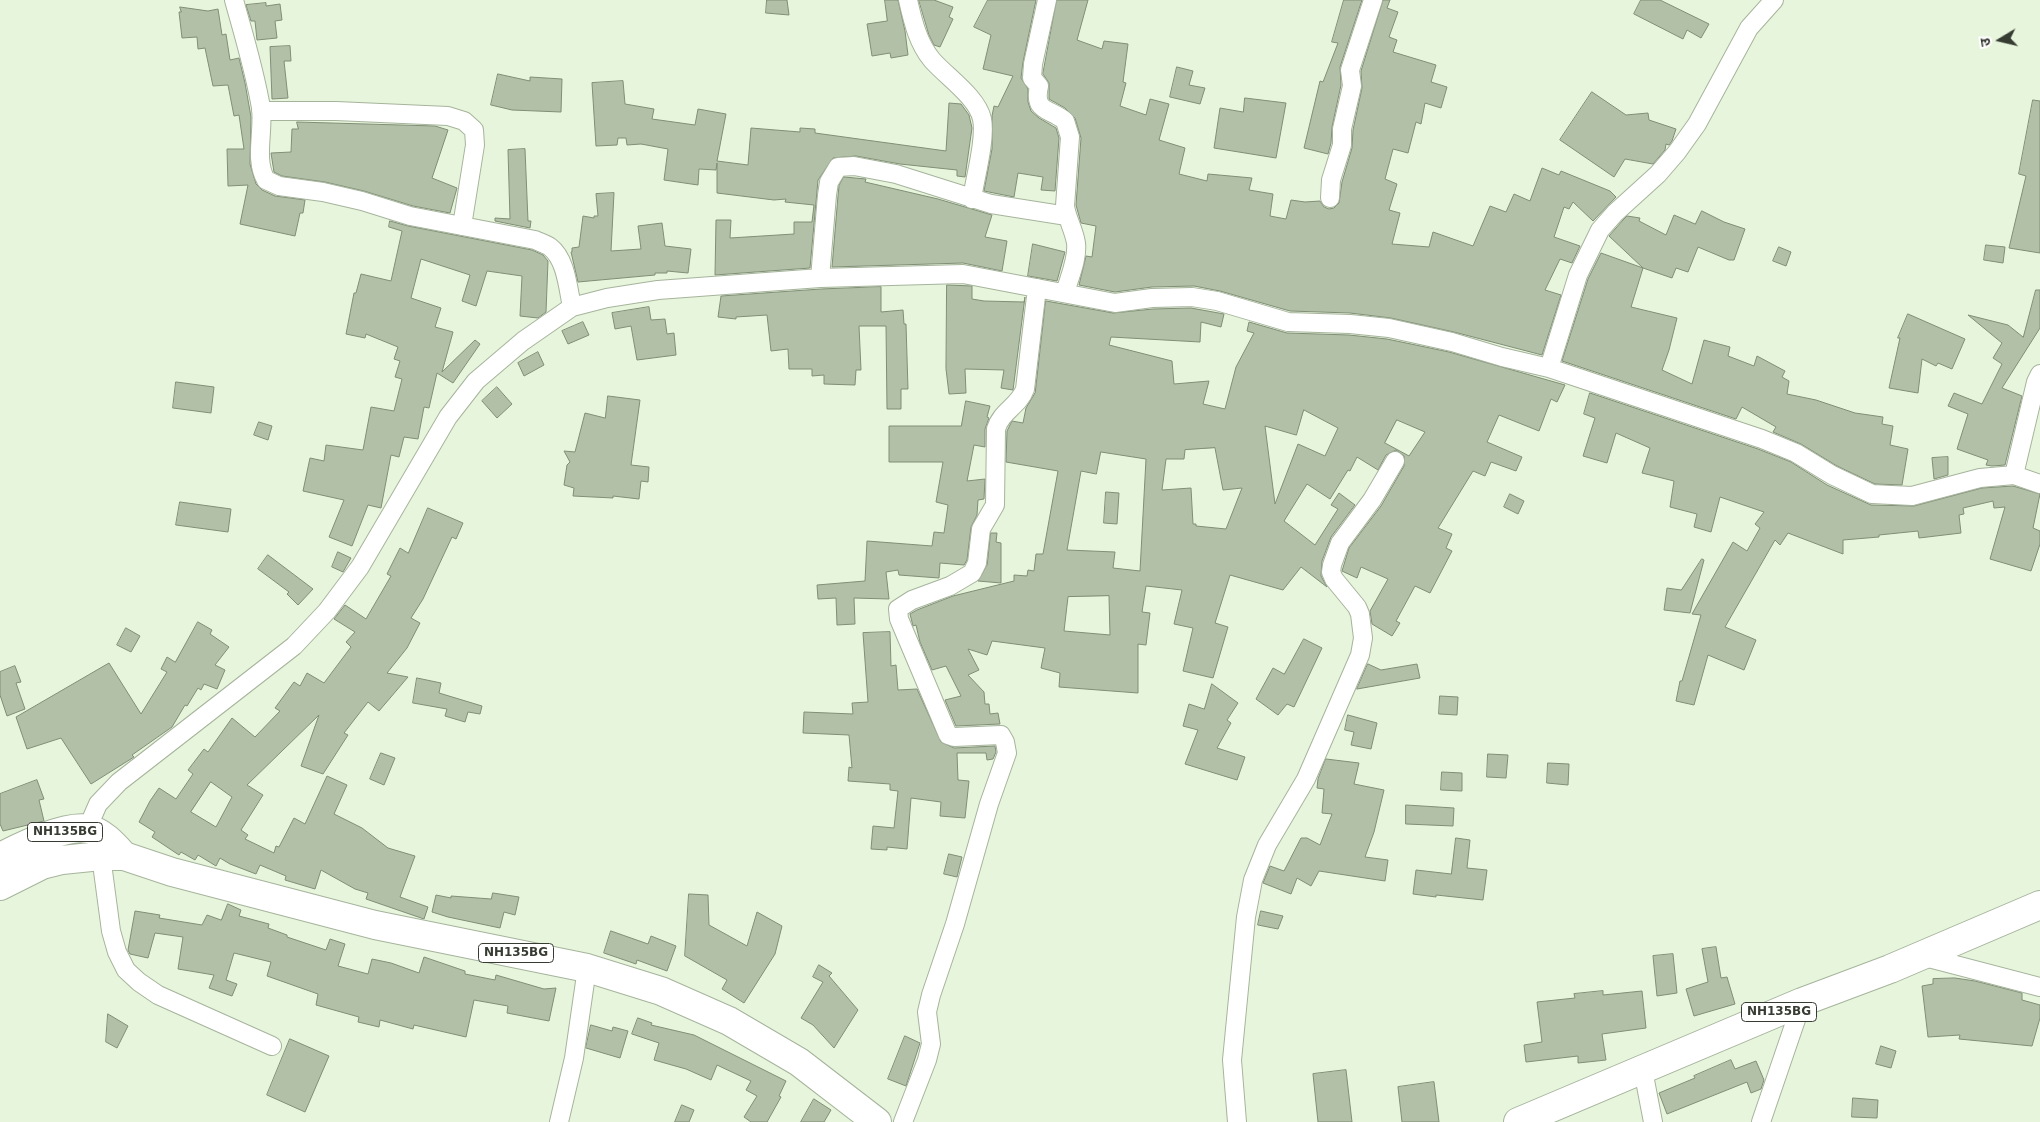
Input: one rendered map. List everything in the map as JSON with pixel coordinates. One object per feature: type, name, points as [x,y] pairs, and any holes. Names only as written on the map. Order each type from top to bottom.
[{"type":"highway","name":"NH135BG","points":[[0,857],[46,837],[71,830],[88,829],[105,837],[113,856]]},
{"type":"highway","name":"NH135BG","points":[[0,886],[42,865],[62,860],[113,856],[376,926],[587,968],[661,991],[730,1021],[799,1062],[877,1122]]},
{"type":"highway","name":"NH135BG","points":[[1518,1122],[1802,1002],[1921,956],[2040,905]]},
{"type":"street","points":[[234,0],[252,66],[261,111],[261,166],[263,174],[270,183],[323,192],[362,201],[410,216],[517,236],[549,246],[562,266],[572,307]]},
{"type":"street","points":[[908,0],[914,26],[921,43],[932,59],[973,101],[982,120],[980,153],[972,199]]},
{"type":"street","points":[[1047,0],[1033,64],[1032,78],[1039,86],[1036,98],[1040,105],[1060,116],[1068,128],[1070,137],[1065,206],[1076,243],[1076,253],[1065,293]]},
{"type":"street","points":[[1330,198],[1331,180],[1342,145],[1342,129],[1352,86],[1350,70],[1373,0]]},
{"type":"street","points":[[1549,368],[1578,275],[1600,230],[1615,213],[1658,174],[1677,152],[1697,124],[1749,28],[1774,0]]},
{"type":"street","points":[[261,111],[336,111],[448,116],[464,121],[474,130],[475,145],[462,226]]},
{"type":"street","points":[[820,278],[829,182],[838,167],[854,166],[896,174],[919,179],[972,199],[991,204],[1067,216]]},
{"type":"street","points":[[88,829],[98,804],[119,782],[294,646],[320,618],[360,567],[448,417],[476,382],[524,341],[572,307],[607,298],[658,290],[901,274],[963,274],[1115,303],[1152,298],[1192,297],[1217,301],[1288,322],[1350,324],[1388,328],[1425,335],[1549,368],[1762,439],[1796,454],[1832,476],[1872,494],[1912,496],[1980,478],[2014,475],[2040,484]]},
{"type":"street","points":[[903,1122],[927,1060],[931,1044],[927,1012],[931,995],[955,924],[989,804],[1007,752],[1006,742],[1001,735],[954,737],[948,734],[899,619],[898,609],[912,600],[950,586],[972,574],[977,563],[980,529],[995,505],[996,428],[999,420],[1022,397],[1025,389],[1037,288]]},
{"type":"street","points":[[2014,475],[2036,382],[2040,374]]},
{"type":"street","points":[[1237,1122],[1232,1060],[1246,917],[1253,880],[1259,860],[1306,779],[1360,655],[1363,630],[1360,614],[1357,607],[1334,578],[1332,565],[1340,543],[1372,500],[1395,461]]},
{"type":"street","points":[[113,856],[111,931],[117,952],[126,970],[158,995],[272,1046]]},
{"type":"street","points":[[1921,956],[2040,987]]},
{"type":"street","points":[[559,1122],[574,1058],[587,968]]},
{"type":"street","points":[[1761,1122],[1802,1002]]},
{"type":"street","points":[[1643,1070],[1653,1122]]},
{"type":"building","points":[[767,0],[787,0],[789,15],[766,13]]},
{"type":"building","points":[[885,0],[898,0],[908,55],[891,58],[890,53],[872,56],[867,24],[887,21]]},
{"type":"building","points":[[919,0],[934,0],[953,7],[949,17],[953,19],[940,47],[934,45],[929,35]]},
{"type":"building","points":[[988,0],[1036,0],[1021,78],[1028,89],[1028,102],[1031,111],[1056,128],[1059,138],[1055,191],[1041,190],[1043,177],[1018,173],[1014,197],[984,191],[992,149],[992,116],[994,106],[998,107],[1013,76],[983,69],[991,35],[974,27]]},
{"type":"building","points":[[1057,0],[1088,0],[1077,40],[1102,49],[1104,41],[1128,44],[1123,82],[1126,83],[1120,106],[1146,115],[1150,99],[1169,104],[1159,140],[1185,148],[1179,174],[1207,181],[1208,174],[1252,178],[1249,190],[1273,194],[1270,216],[1286,219],[1291,200],[1305,202],[1320,201],[1324,207],[1329,209],[1334,208],[1339,203],[1342,182],[1352,148],[1353,130],[1362,88],[1361,71],[1383,0],[1390,0],[1387,8],[1398,12],[1389,37],[1397,40],[1393,52],[1436,65],[1431,82],[1447,87],[1441,108],[1425,103],[1421,124],[1416,122],[1408,153],[1393,149],[1385,179],[1397,184],[1389,210],[1400,213],[1392,244],[1429,247],[1433,232],[1473,246],[1490,206],[1506,212],[1514,194],[1530,201],[1542,168],[1559,175],[1561,171],[1610,191],[1616,197],[1593,221],[1573,202],[1569,209],[1564,207],[1554,237],[1580,246],[1572,263],[1560,259],[1545,290],[1561,295],[1542,355],[1391,318],[1350,313],[1290,311],[1220,291],[1194,286],[1152,287],[1115,292],[1079,285],[1086,256],[1092,257],[1096,226],[1081,223],[1076,205],[1081,138],[1075,118],[1065,108],[1049,99],[1049,83],[1043,74]]},
{"type":"building","points":[[1344,0],[1362,0],[1340,67],[1341,85],[1328,154],[1304,148],[1320,81],[1323,82],[1338,43],[1332,42]]},
{"type":"building","points":[[1641,0],[1660,0],[1709,24],[1701,38],[1687,30],[1683,39],[1634,14]]},
{"type":"building","points":[[266,3],[266,6],[280,4],[282,20],[275,21],[277,38],[257,40],[255,21],[251,21],[246,5]]},
{"type":"building","points":[[180,7],[208,11],[218,9],[222,35],[226,34],[230,60],[239,58],[245,83],[251,117],[250,164],[256,184],[262,190],[275,196],[305,200],[303,213],[300,213],[295,236],[240,224],[248,185],[228,186],[227,149],[244,149],[239,115],[234,116],[228,85],[213,86],[205,48],[198,49],[197,37],[182,38]]},
{"type":"building","points":[[290,46],[291,61],[284,61],[288,98],[272,99],[270,47]]},
{"type":"building","points":[[1177,67],[1193,71],[1189,85],[1205,88],[1200,104],[1170,97]]},
{"type":"building","points":[[498,74],[530,81],[530,77],[562,79],[561,112],[512,110],[491,105]]},
{"type":"building","points":[[623,81],[625,104],[654,109],[652,119],[695,125],[698,109],[726,114],[717,161],[748,165],[751,128],[800,132],[800,128],[815,129],[815,133],[946,151],[949,103],[961,104],[969,115],[972,128],[965,177],[957,176],[957,170],[900,164],[856,156],[833,158],[818,180],[810,268],[715,275],[716,220],[731,220],[730,238],[794,234],[794,222],[812,222],[814,205],[785,202],[786,199],[774,200],[717,193],[717,163],[716,170],[699,169],[698,185],[664,180],[668,149],[641,144],[627,145],[626,138],[618,138],[617,145],[596,146],[592,83]]},
{"type":"building","points":[[1592,92],[1626,115],[1648,113],[1649,120],[1676,129],[1672,141],[1669,145],[1666,144],[1665,150],[1653,164],[1625,159],[1614,177],[1560,140]]},
{"type":"building","points":[[1245,98],[1286,103],[1276,158],[1214,148],[1220,108],[1243,112]]},
{"type":"building","points":[[2033,100],[2040,101],[2040,253],[2009,248],[2026,176],[2019,174]]},
{"type":"building","points":[[297,122],[435,126],[448,130],[432,178],[457,188],[450,213],[413,206],[364,191],[325,182],[282,176],[274,172],[271,153],[291,152],[292,129],[298,129]]},
{"type":"building","points":[[525,149],[528,221],[531,221],[530,228],[495,221],[495,218],[510,219],[508,150]]},
{"type":"building","points":[[844,177],[866,179],[865,182],[938,199],[992,215],[985,237],[1007,241],[1002,271],[963,263],[832,267],[839,186]]},
{"type":"building","points":[[614,193],[611,251],[641,249],[638,226],[662,223],[665,246],[691,249],[688,273],[667,271],[667,273],[655,273],[655,275],[578,282],[571,252],[572,248],[579,247],[583,216],[594,218],[594,216],[598,216],[596,194]]},
{"type":"building","points":[[1702,211],[1724,222],[1745,229],[1734,260],[1729,260],[1698,247],[1688,272],[1676,268],[1672,278],[1643,268],[1609,236],[1627,216],[1640,218],[1639,221],[1666,235],[1674,215],[1695,224]]},
{"type":"building","points":[[390,221],[532,250],[543,255],[548,261],[546,312],[538,318],[520,316],[522,276],[487,271],[476,306],[462,301],[470,275],[421,259],[411,298],[441,308],[435,327],[453,332],[442,372],[475,340],[480,344],[453,383],[437,373],[429,408],[424,407],[418,439],[404,437],[399,457],[391,455],[381,508],[368,505],[352,546],[329,537],[344,500],[303,491],[310,458],[324,461],[326,445],[363,450],[371,407],[394,411],[402,379],[395,377],[400,361],[394,359],[398,347],[366,334],[365,338],[346,334],[354,293],[356,293],[361,274],[391,281],[402,231],[389,227]]},
{"type":"building","points":[[1033,244],[1065,252],[1057,281],[1028,276]]},
{"type":"building","points":[[1986,245],[2005,247],[2003,263],[1984,260]]},
{"type":"building","points":[[1779,247],[1791,252],[1786,266],[1773,261]]},
{"type":"building","points":[[1601,253],[1643,268],[1631,307],[1677,318],[1662,370],[1692,384],[1704,340],[1730,347],[1728,356],[1754,366],[1757,356],[1785,371],[1782,377],[1789,381],[1787,394],[1816,400],[1855,413],[1883,417],[1882,424],[1893,426],[1890,445],[1908,449],[1902,485],[1875,484],[1837,466],[1801,444],[1773,432],[1776,427],[1742,407],[1736,419],[1562,361],[1588,279]]},
{"type":"building","points":[[947,285],[972,286],[972,299],[984,301],[1024,302],[1025,297],[1013,390],[1001,388],[1004,370],[965,369],[966,393],[949,394],[946,369]]},
{"type":"building","points":[[881,287],[881,312],[903,310],[904,324],[906,324],[908,389],[901,389],[901,409],[887,409],[886,326],[859,326],[861,370],[856,370],[855,385],[824,384],[824,375],[812,376],[812,369],[789,369],[788,349],[771,351],[767,315],[736,317],[736,319],[718,317],[721,296]]},
{"type":"building","points":[[2036,290],[2040,290],[2040,328],[2002,388],[2022,396],[2005,465],[1986,465],[1988,460],[1957,449],[1968,414],[1948,406],[1954,393],[1982,404],[2002,364],[1993,358],[2002,343],[1968,315],[2008,325],[2023,337]]},
{"type":"building","points":[[1046,301],[1113,313],[1191,308],[1224,314],[1221,327],[1201,322],[1200,342],[1111,337],[1109,345],[1172,361],[1174,384],[1209,381],[1203,404],[1225,409],[1236,367],[1254,333],[1247,331],[1249,322],[1287,333],[1349,335],[1387,339],[1449,352],[1565,385],[1557,402],[1551,399],[1539,431],[1499,415],[1487,442],[1522,457],[1516,471],[1491,462],[1485,476],[1473,471],[1438,528],[1452,534],[1446,548],[1452,551],[1430,593],[1415,586],[1396,621],[1400,623],[1392,636],[1372,624],[1370,611],[1388,579],[1361,567],[1357,578],[1342,571],[1349,548],[1381,506],[1404,466],[1404,456],[1396,450],[1386,455],[1378,470],[1357,457],[1350,471],[1348,470],[1330,499],[1307,484],[1284,521],[1315,545],[1338,509],[1331,505],[1339,493],[1355,505],[1331,537],[1322,561],[1321,576],[1327,587],[1301,567],[1283,590],[1230,575],[1215,623],[1228,627],[1213,678],[1183,671],[1193,628],[1174,624],[1182,590],[1146,586],[1142,612],[1150,613],[1146,645],[1138,644],[1138,693],[1059,687],[1060,673],[1041,668],[1045,648],[992,641],[987,655],[968,649],[979,670],[968,675],[984,692],[985,704],[989,704],[990,714],[998,713],[1000,724],[956,726],[945,700],[961,696],[946,666],[932,670],[920,642],[916,625],[913,626],[910,614],[953,596],[1014,581],[1014,575],[1027,576],[1028,570],[1034,571],[1036,554],[1043,554],[1058,471],[1006,462],[1007,431],[1012,421],[1023,423],[1026,408],[1035,393]],"holes":[[[1304,410],[1338,428],[1325,456],[1298,444],[1275,504],[1265,426],[1296,435]],[[1397,420],[1425,432],[1409,456],[1385,443]],[[1215,448],[1223,490],[1242,488],[1226,529],[1196,526],[1196,524],[1193,524],[1191,488],[1162,490],[1166,459],[1184,459],[1185,450]],[[1101,452],[1146,459],[1140,571],[1113,568],[1115,552],[1067,550],[1081,471],[1096,474]],[[1109,596],[1110,635],[1064,631],[1068,597]]]},
{"type":"building","points":[[649,307],[651,320],[665,319],[667,334],[674,333],[676,355],[637,360],[631,326],[615,329],[612,313]]},
{"type":"building","points":[[1908,314],[1965,339],[1952,369],[1938,363],[1936,366],[1922,359],[1918,393],[1889,388],[1900,338],[1898,338]]},
{"type":"building","points":[[583,322],[589,335],[568,344],[562,331]]},
{"type":"building","points":[[538,352],[544,365],[524,376],[518,363]]},
{"type":"building","points":[[176,382],[214,387],[211,413],[173,408]]},
{"type":"building","points":[[497,387],[512,404],[497,418],[482,401]]},
{"type":"building","points":[[1590,393],[1758,449],[1791,462],[1827,485],[1871,505],[1914,506],[1982,488],[2013,486],[2040,494],[2033,528],[2040,531],[2040,544],[2031,571],[1990,559],[2005,507],[1994,508],[1993,501],[1963,508],[1964,514],[1959,515],[1961,533],[1919,538],[1918,531],[1843,540],[1843,554],[1788,533],[1780,545],[1775,540],[1725,627],[1756,640],[1744,670],[1708,655],[1694,705],[1676,701],[1680,681],[1682,681],[1701,615],[1692,614],[1733,542],[1747,551],[1760,528],[1755,524],[1764,512],[1720,497],[1711,532],[1694,527],[1697,514],[1670,507],[1674,481],[1642,473],[1650,448],[1616,433],[1607,463],[1583,456],[1595,418],[1584,414]]},
{"type":"building","points":[[608,396],[640,400],[631,465],[649,467],[648,482],[641,481],[639,499],[613,496],[613,498],[573,496],[574,488],[564,485],[567,465],[570,462],[564,451],[575,452],[585,413],[605,418]]},
{"type":"building","points":[[966,401],[990,406],[987,417],[989,418],[985,429],[985,447],[974,445],[967,481],[985,479],[984,499],[978,500],[977,515],[971,527],[967,560],[964,565],[940,563],[939,578],[899,575],[898,570],[886,572],[889,599],[854,598],[855,624],[837,625],[836,598],[818,599],[817,585],[865,581],[867,541],[932,546],[934,532],[944,533],[948,505],[936,502],[943,462],[889,462],[889,426],[961,426]]},
{"type":"building","points":[[259,422],[272,426],[268,440],[254,435]]},
{"type":"building","points":[[1948,457],[1948,475],[1934,479],[1932,458]]},
{"type":"building","points":[[1106,492],[1119,493],[1117,524],[1104,523]]},
{"type":"building","points":[[1510,494],[1524,501],[1518,514],[1504,507]]},
{"type":"building","points":[[180,502],[231,509],[228,532],[176,525]]},
{"type":"building","points":[[428,508],[463,523],[456,539],[452,537],[423,599],[411,618],[420,623],[407,648],[387,673],[408,677],[379,711],[368,702],[344,733],[348,735],[323,774],[301,766],[319,715],[247,785],[263,795],[241,830],[248,835],[245,839],[274,853],[276,846],[279,847],[294,818],[305,824],[327,776],[347,785],[334,814],[362,828],[388,848],[415,856],[400,897],[428,907],[424,919],[366,899],[368,893],[355,889],[321,870],[315,889],[285,880],[286,876],[260,865],[256,874],[220,858],[216,866],[198,855],[195,860],[181,852],[179,855],[152,837],[155,832],[139,822],[159,788],[176,799],[193,774],[188,770],[204,749],[208,752],[232,718],[255,737],[280,711],[275,708],[294,682],[300,686],[307,673],[324,683],[351,647],[346,642],[355,632],[334,619],[345,605],[366,619],[391,576],[387,574],[400,548],[408,553]],"holes":[[[211,782],[232,797],[216,827],[191,812]]]},
{"type":"building","points":[[991,533],[997,533],[996,542],[1001,543],[1001,583],[978,581],[987,565]]},
{"type":"building","points":[[338,552],[351,558],[343,572],[332,567]]},
{"type":"building","points":[[268,555],[313,589],[298,605],[287,594],[289,592],[258,569]]},
{"type":"building","points":[[1702,559],[1704,560],[1690,613],[1664,610],[1667,588],[1681,590]]},
{"type":"building","points":[[198,622],[212,630],[210,634],[229,647],[215,665],[225,670],[217,689],[204,684],[201,690],[198,688],[172,727],[132,755],[134,757],[91,784],[61,738],[27,749],[16,717],[109,663],[141,714],[167,672],[161,669],[167,657],[175,662]]},
{"type":"building","points":[[126,628],[140,636],[131,652],[117,645]]},
{"type":"building","points":[[890,632],[891,666],[896,665],[898,690],[917,689],[941,742],[954,748],[995,746],[996,752],[993,759],[987,760],[986,753],[957,753],[958,780],[969,781],[965,818],[940,816],[941,802],[911,798],[907,849],[887,847],[887,850],[871,849],[873,826],[894,828],[898,791],[890,790],[890,784],[848,781],[849,767],[852,768],[849,735],[803,733],[804,712],[853,714],[852,703],[868,702],[863,633]]},
{"type":"building","points":[[1304,639],[1322,648],[1294,707],[1287,704],[1278,715],[1256,699],[1273,668],[1284,674]]},
{"type":"building","points":[[1368,664],[1381,670],[1417,664],[1420,678],[1357,689]]},
{"type":"building","points":[[15,666],[21,682],[16,683],[25,709],[7,716],[0,695],[0,672]]},
{"type":"building","points":[[417,678],[441,683],[439,693],[482,706],[480,714],[468,712],[465,722],[445,716],[447,709],[413,703]]},
{"type":"building","points":[[1212,684],[1238,703],[1227,720],[1231,723],[1217,748],[1245,757],[1237,780],[1185,764],[1198,730],[1183,726],[1189,704],[1204,709]]},
{"type":"building","points":[[1440,696],[1458,697],[1457,715],[1439,714]]},
{"type":"building","points":[[1348,715],[1377,723],[1371,749],[1351,745],[1354,732],[1345,730]]},
{"type":"building","points":[[381,753],[395,758],[384,785],[370,779]]},
{"type":"building","points":[[1488,754],[1508,755],[1506,778],[1487,777]]},
{"type":"building","points":[[1326,759],[1359,763],[1354,784],[1384,790],[1374,832],[1365,857],[1388,860],[1385,881],[1319,871],[1311,886],[1297,878],[1291,894],[1263,883],[1270,866],[1284,871],[1301,838],[1307,838],[1320,845],[1332,814],[1322,813],[1324,789],[1317,788],[1318,779]]},
{"type":"building","points":[[1548,763],[1569,764],[1568,785],[1547,783]]},
{"type":"building","points":[[1442,772],[1462,773],[1462,791],[1441,790]]},
{"type":"building","points":[[37,780],[44,799],[39,800],[44,821],[3,831],[0,824],[0,794]]},
{"type":"building","points":[[1406,805],[1454,808],[1453,826],[1406,824]]},
{"type":"building","points":[[1456,838],[1470,840],[1467,868],[1487,870],[1483,900],[1413,894],[1416,870],[1451,874]]},
{"type":"building","points":[[949,854],[962,857],[957,877],[944,874]]},
{"type":"building","points":[[493,893],[519,897],[515,915],[504,912],[500,928],[432,912],[436,895],[451,898],[451,896],[491,899]]},
{"type":"building","points":[[689,894],[708,895],[709,925],[747,946],[757,912],[782,926],[775,954],[744,1003],[722,989],[727,980],[685,956]]},
{"type":"building","points":[[228,904],[241,910],[239,916],[269,924],[268,928],[287,935],[287,937],[326,950],[330,939],[345,944],[338,966],[368,974],[372,959],[391,963],[419,973],[424,957],[465,971],[465,974],[495,980],[496,975],[544,989],[556,988],[549,1021],[507,1013],[508,1006],[474,1000],[466,1037],[414,1025],[413,1029],[380,1020],[379,1027],[358,1022],[359,1017],[316,1005],[318,994],[267,976],[271,962],[234,953],[226,980],[237,984],[232,996],[209,988],[214,975],[178,969],[183,937],[155,933],[148,958],[130,954],[128,950],[135,911],[160,915],[159,918],[202,925],[207,915],[221,920]]},
{"type":"building","points":[[1261,911],[1283,916],[1278,929],[1258,925]]},
{"type":"building","points":[[611,931],[648,944],[651,936],[676,946],[667,971],[637,960],[636,964],[604,953]]},
{"type":"building","points":[[1716,947],[1721,978],[1727,977],[1735,1004],[1694,1016],[1686,989],[1708,982],[1702,949]]},
{"type":"building","points":[[1673,954],[1677,993],[1657,996],[1653,956]]},
{"type":"building","points":[[819,965],[832,973],[829,976],[858,1010],[834,1048],[813,1025],[801,1018],[823,982],[813,977]]},
{"type":"building","points":[[1955,978],[2022,993],[2022,1000],[2040,1005],[2040,1018],[2032,1046],[1959,1039],[1960,1035],[1928,1037],[1922,986],[1933,984],[1933,979]]},
{"type":"building","points":[[1603,991],[1603,995],[1642,991],[1646,1028],[1602,1034],[1606,1060],[1578,1063],[1578,1056],[1526,1062],[1524,1045],[1542,1042],[1537,1002],[1575,998],[1574,994]]},
{"type":"building","points":[[108,1014],[128,1026],[117,1048],[106,1042]]},
{"type":"building","points":[[638,1018],[652,1023],[651,1025],[694,1035],[786,1081],[779,1096],[781,1097],[767,1122],[751,1122],[744,1117],[757,1096],[746,1090],[751,1081],[717,1065],[711,1080],[686,1069],[654,1060],[659,1043],[632,1034]]},
{"type":"building","points":[[591,1025],[612,1031],[613,1027],[628,1031],[620,1058],[586,1048]]},
{"type":"building","points":[[905,1036],[920,1043],[906,1086],[888,1079]]},
{"type":"building","points":[[290,1039],[329,1056],[305,1112],[267,1095]]},
{"type":"building","points":[[1881,1046],[1896,1051],[1891,1068],[1876,1064]]},
{"type":"building","points":[[1731,1060],[1735,1069],[1756,1061],[1764,1080],[1761,1089],[1751,1093],[1747,1082],[1667,1114],[1659,1093]]},
{"type":"building","points":[[1346,1070],[1352,1122],[1318,1122],[1313,1074]]},
{"type":"building","points":[[1434,1082],[1439,1122],[1402,1122],[1398,1087]]},
{"type":"building","points":[[1853,1098],[1878,1100],[1877,1118],[1852,1117]]},
{"type":"building","points":[[814,1099],[831,1110],[824,1122],[801,1122]]},
{"type":"building","points":[[682,1105],[694,1110],[689,1122],[675,1122]]}]
